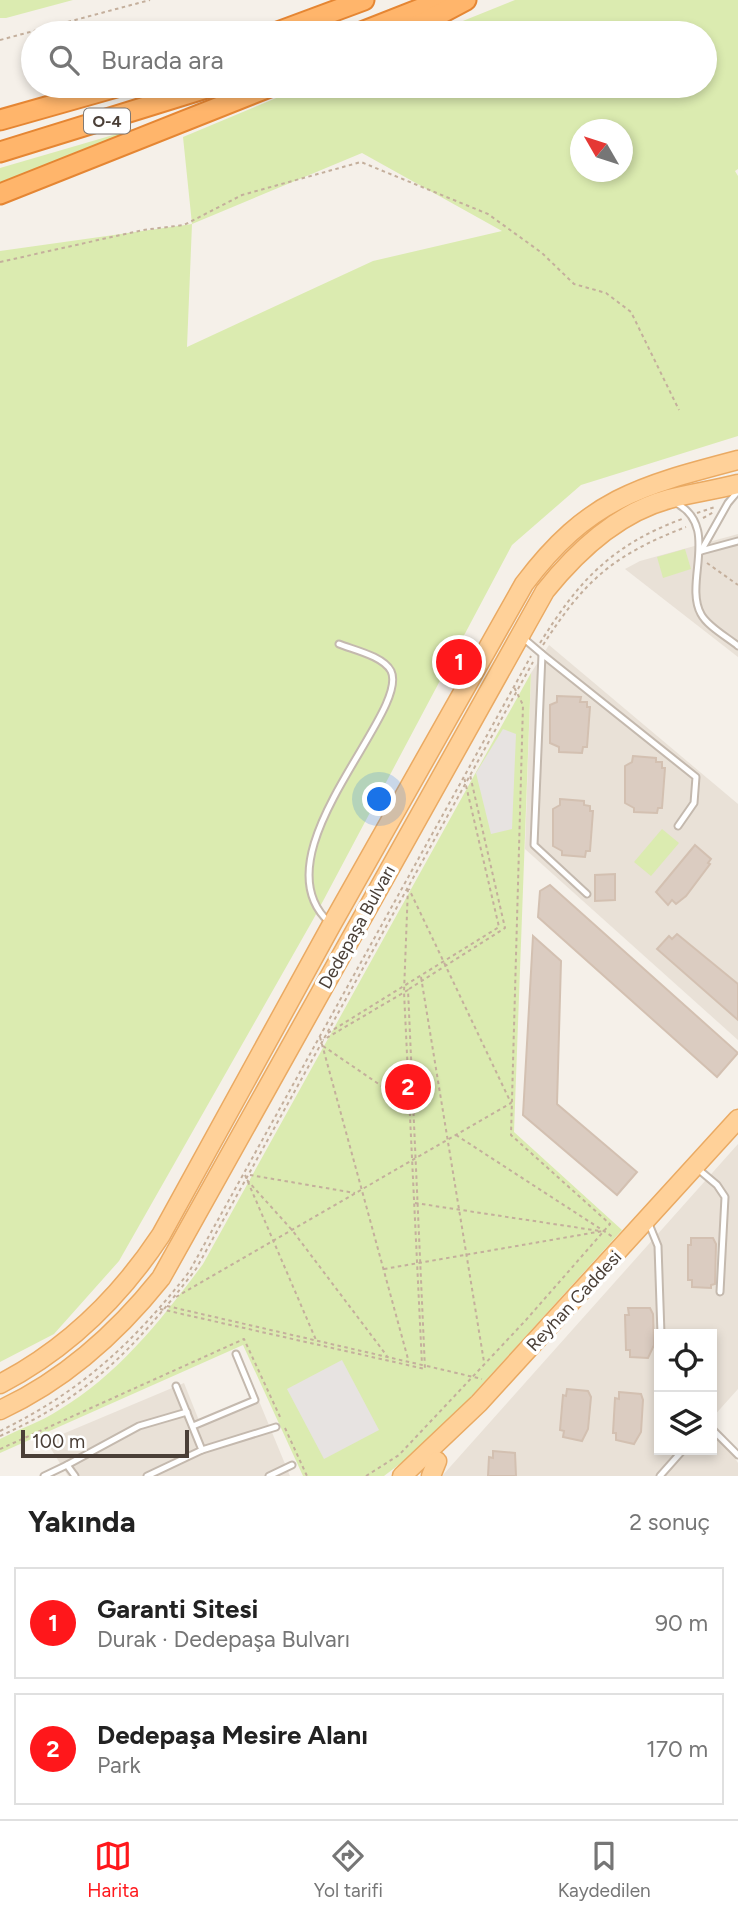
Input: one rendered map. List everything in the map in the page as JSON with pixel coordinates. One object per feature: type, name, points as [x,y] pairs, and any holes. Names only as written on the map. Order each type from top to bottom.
[{"type":"highway","points":[[307,21],[364,0]]},
{"type":"highway","points":[[390,21],[443,0]]},
{"type":"highway","points":[[427,21],[466,0]]},
{"type":"highway","name":"O-4","points":[[0,120],[78,98]]},
{"type":"highway","name":"O-4","points":[[0,152],[174,98]]},
{"type":"highway","points":[[0,194],[242,98]]},
{"type":"main road","name":"Dedepaşa Bulvarı","points":[[0,1384],[35,1364],[70,1338],[112,1300],[145,1259],[524,584],[554,546],[600,508],[628,494],[654,483],[738,460]]},
{"type":"main road","name":"Dedepaşa Bulvarı","points":[[0,1410],[48,1384],[152,1304],[178,1252],[545,591],[568,563],[596,537],[628,516],[668,499],[738,484]]},
{"type":"main road","name":"Reyhan Caddesi","points":[[421,1476],[434,1468],[483,1417],[700,1170],[738,1119]]},
{"type":"main road","name":"Reyhan Caddesi","points":[[700,1170],[738,1136]]},
{"type":"main road","name":"Reyhan Caddesi","points":[[402,1476],[444,1439],[499,1383],[625,1245],[650,1226]]},
{"type":"lane","points":[[701,551],[726,506],[738,491]]},
{"type":"lane","points":[[668,499],[680,505],[694,523],[701,551],[697,600],[702,617],[738,646]]},
{"type":"lane","points":[[701,551],[738,541]]},
{"type":"lane","points":[[519,635],[696,776],[695,803],[678,826]]},
{"type":"lane","points":[[332,924],[312,900],[310,867],[328,807],[379,715],[393,682],[384,663],[339,644]]},
{"type":"lane","points":[[539,651],[534,845],[587,894]]},
{"type":"lane","points":[[700,1170],[721,1189],[725,1201],[720,1292]]},
{"type":"lane","points":[[650,1226],[659,1246],[661,1329]]},
{"type":"lane","points":[[192,1426],[255,1400],[236,1354]]},
{"type":"lane","points":[[176,1385],[202,1450]]},
{"type":"lane","points":[[44,1476],[139,1426],[187,1412]]},
{"type":"lane","points":[[147,1476],[202,1450],[276,1427]]},
{"type":"lane","points":[[717,1434],[738,1454]]},
{"type":"lane","points":[[660,1476],[679,1455]]},
{"type":"lane","points":[[67,1465],[75,1476]]},
{"type":"lane","points":[[269,1476],[292,1465]]},
{"type":"path","points":[[71,21],[150,0]]},
{"type":"path","points":[[0,40],[21,34]]},
{"type":"path","points":[[0,262],[143,230],[184,225],[242,195],[361,162],[488,214],[542,253],[574,284],[606,293],[619,302],[631,312],[679,410]]},
{"type":"path","points":[[163,1305],[188,1272],[326,1034],[563,605],[606,559],[656,529],[726,506]]},
{"type":"path","points":[[0,1436],[50,1410],[100,1378],[140,1339],[196,1269],[514,687],[573,601],[610,564],[629,551],[726,506]]},
{"type":"path","points":[[701,559],[738,584]]},
{"type":"path","points":[[366,1476],[399,1455],[610,1224],[510,1135],[523,705],[514,687]]},
{"type":"path","points":[[321,1042],[505,928],[470,774]]},
{"type":"path","points":[[326,1034],[499,927],[464,776]]},
{"type":"path","points":[[406,883],[512,1103]]},
{"type":"path","points":[[408,886],[404,992],[424,1365]]},
{"type":"path","points":[[420,976],[485,1363]]},
{"type":"path","points":[[152,1304],[164,1310],[425,1368],[418,1157],[408,990]]},
{"type":"path","points":[[321,1042],[409,1104]]},
{"type":"path","points":[[321,1042],[409,1362]]},
{"type":"path","points":[[163,1305],[512,1103]]},
{"type":"path","points":[[456,1135],[625,1245]]},
{"type":"path","points":[[244,1174],[356,1193]]},
{"type":"path","points":[[244,1174],[316,1340]]},
{"type":"path","points":[[247,1180],[292,1230],[387,1357]]},
{"type":"path","points":[[414,1203],[604,1231]]},
{"type":"path","points":[[382,1269],[604,1231]]},
{"type":"path","points":[[152,1304],[499,1383]]},
{"type":"path","points":[[0,1431],[83,1383],[126,1346],[152,1304]]},
{"type":"shaded area","points":[[738,534],[738,657],[625,569],[640,561]]},
{"type":"shaded area","points":[[549,645],[738,804],[738,1040],[525,849],[531,673]]},
{"type":"shaded area","points":[[503,729],[516,734],[512,829],[491,834],[476,773]]},
{"type":"shaded area","points":[[738,1144],[738,1389],[717,1412],[717,1329],[654,1329],[654,1455],[717,1455],[717,1430],[738,1463],[738,1476],[442,1476]]},
{"type":"shaded area","points":[[342,1360],[379,1430],[324,1459],[287,1389]]},
{"type":"shaded area","points":[[184,1383],[200,1423],[259,1401],[290,1476],[68,1476],[46,1441]]},
{"type":"green space","points":[[0,0],[73,0],[0,18]]},
{"type":"green space","points":[[515,0],[738,0],[738,169],[735,171],[738,176],[738,436],[581,485],[512,545],[314,918],[119,1261],[54,1334],[0,1362],[0,251],[192,224],[183,137],[276,98],[717,98],[717,21],[463,21]],"holes":[[[362,153],[502,231],[373,261],[187,347],[192,224]]]},
{"type":"green space","points":[[144,126],[0,184],[0,168]]},
{"type":"green space","points":[[685,549],[691,569],[663,578],[657,557]]},
{"type":"green space","points":[[531,673],[514,1132],[622,1230],[456,1413],[418,1450],[384,1476],[303,1476],[243,1345],[0,1453],[0,1439],[59,1410],[101,1380],[155,1325],[203,1264]]},
{"type":"green space","points":[[662,829],[679,843],[651,876],[634,862]]},
{"type":"building","points":[[557,696],[581,697],[580,702],[587,702],[587,707],[590,707],[587,747],[583,747],[582,753],[559,752],[559,747],[550,743],[550,705],[557,702]]},
{"type":"building","points":[[633,756],[656,758],[656,762],[662,762],[662,768],[665,768],[662,808],[658,808],[657,813],[634,812],[634,808],[625,803],[625,766],[632,762]]},
{"type":"building","points":[[560,799],[584,801],[584,805],[590,806],[590,811],[593,811],[590,851],[586,851],[585,857],[562,855],[562,851],[553,846],[553,809],[560,805]]},
{"type":"building","points":[[695,845],[711,859],[708,863],[710,864],[686,896],[676,904],[672,900],[668,905],[656,892]]},
{"type":"building","points":[[615,874],[615,900],[595,901],[595,875]]},
{"type":"building","points":[[550,885],[738,1053],[717,1077],[538,917],[540,891]]},
{"type":"building","points":[[677,934],[738,984],[738,1020],[657,949],[669,936],[672,939]]},
{"type":"building","points":[[533,936],[561,961],[557,1104],[637,1172],[617,1195],[523,1115]]},
{"type":"building","points":[[691,1238],[713,1238],[716,1244],[715,1284],[711,1285],[711,1288],[692,1287],[692,1280],[688,1280],[688,1245],[691,1245]]},
{"type":"building","points":[[628,1308],[650,1308],[653,1314],[654,1345],[648,1358],[630,1357],[630,1350],[626,1350],[625,1315],[629,1315]]},
{"type":"building","points":[[567,1389],[588,1391],[591,1397],[588,1429],[582,1441],[563,1437],[564,1431],[560,1430],[563,1395],[566,1396]]},
{"type":"building","points":[[619,1392],[641,1394],[643,1400],[641,1432],[634,1444],[616,1440],[616,1433],[613,1433],[615,1398],[619,1399]]},
{"type":"building","points":[[493,1451],[515,1453],[516,1476],[488,1476],[489,1457],[493,1458]]},
{"type":"place","name":"Garanti Sitesi","points":[[459,662]]},
{"type":"place","name":"Dedepaşa Mesire Alanı","points":[[408,1087]]}]
